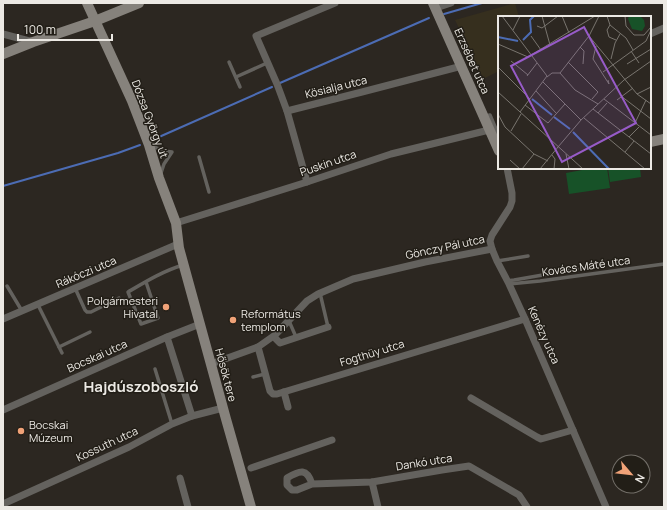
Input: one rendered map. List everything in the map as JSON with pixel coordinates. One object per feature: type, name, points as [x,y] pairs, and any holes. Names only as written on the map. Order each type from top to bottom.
[{"type":"street","name":"Dózsa György út","points":[[87,3],[132,101],[149,145],[159,178],[176,224],[178,246]]},
{"type":"street","points":[[3,54],[95,21],[122,6],[139,3]]},
{"type":"street","points":[[307,182],[287,110],[256,36],[335,3]]},
{"type":"street","points":[[434,5],[451,3]]},
{"type":"street","name":"Erzsébet utca","points":[[434,5],[489,130],[498,145]]},
{"type":"street","points":[[651,34],[664,28]]},
{"type":"street","points":[[3,34],[33,42]]},
{"type":"street","name":"Kösialja utca","points":[[287,110],[462,66]]},
{"type":"street","name":"Puskin utca","points":[[176,224],[390,154],[489,130]]},
{"type":"street","points":[[651,142],[664,140]]},
{"type":"street","name":"Gönczy Pál utca","points":[[211,364],[258,347],[276,335],[307,301],[320,293],[353,279],[425,262],[492,249],[490,241],[492,234],[510,207],[512,201],[507,169]]},
{"type":"street","name":"Hősök tere","points":[[178,246],[251,507]]},
{"type":"street","name":"Rákóczi utca","points":[[3,319],[178,246]]},
{"type":"street","name":"Kenézy utca","points":[[492,249],[525,319],[573,430],[604,507]]},
{"type":"street","name":"Fogthüy utca","points":[[285,391],[525,319]]},
{"type":"street","name":"Bocskai utca","points":[[3,410],[167,337],[200,324]]},
{"type":"street","points":[[276,339],[280,343],[328,327]]},
{"type":"street","points":[[167,337],[192,416]]},
{"type":"street","points":[[258,347],[270,391],[273,394],[285,391],[288,407]]},
{"type":"street","points":[[471,398],[537,437],[541,438],[573,430]]},
{"type":"street","name":"Kossuth utca","points":[[3,505],[129,447],[172,424],[192,416],[223,408]]},
{"type":"street","points":[[251,468],[332,440]]},
{"type":"street","name":"Dankó utca","points":[[312,484],[372,482],[469,466],[519,495],[527,507]]},
{"type":"street","points":[[180,478],[188,507]]},
{"type":"street","points":[[372,482],[378,507]]},
{"type":"lane","points":[[229,62],[240,87]]},
{"type":"lane","points":[[236,77],[268,63]]},
{"type":"lane","points":[[484,117],[490,114],[498,145]]},
{"type":"lane","points":[[149,145],[164,151],[172,152],[164,164],[159,178]]},
{"type":"lane","points":[[199,157],[209,192]]},
{"type":"lane","points":[[497,261],[528,256]]},
{"type":"lane","name":"Kovács Máté utca","points":[[508,282],[540,281],[664,264]]},
{"type":"lane","points":[[146,282],[158,318],[141,324],[128,292],[146,282],[164,272],[184,265]]},
{"type":"lane","points":[[508,282],[577,269]]},
{"type":"lane","points":[[7,286],[22,311]]},
{"type":"lane","points":[[75,288],[87,312],[91,312],[119,298]]},
{"type":"lane","points":[[320,293],[328,327]]},
{"type":"lane","points":[[38,305],[62,353]]},
{"type":"lane","points":[[289,321],[296,337]]},
{"type":"lane","points":[[59,347],[90,332]]},
{"type":"lane","points":[[155,369],[172,424]]},
{"type":"lane","points":[[253,377],[265,374]]},
{"type":"shaded area","points":[[515,3],[519,16],[498,16],[498,72],[483,79],[455,20]]},
{"type":"green space","points":[[588,169],[607,169],[610,188],[569,194],[566,173]]},
{"type":"green space","points":[[608,169],[640,169],[641,177],[610,182]]},
{"type":"waterway","points":[[444,14],[482,3]]},
{"type":"waterway","points":[[280,83],[429,18]]},
{"type":"waterway","points":[[159,137],[272,87]]},
{"type":"waterway","points":[[3,186],[118,153],[140,145]]},
{"type":"place","name":"Polgármesteri Hivatal","points":[[166,307]]},
{"type":"place","name":"Református templom","points":[[233,320]]},
{"type":"place","name":"Bocskai Múzeum","points":[[21,431]]},
{"type":"district","name":"Hajdúszoboszló","points":[[141,387]]}]
